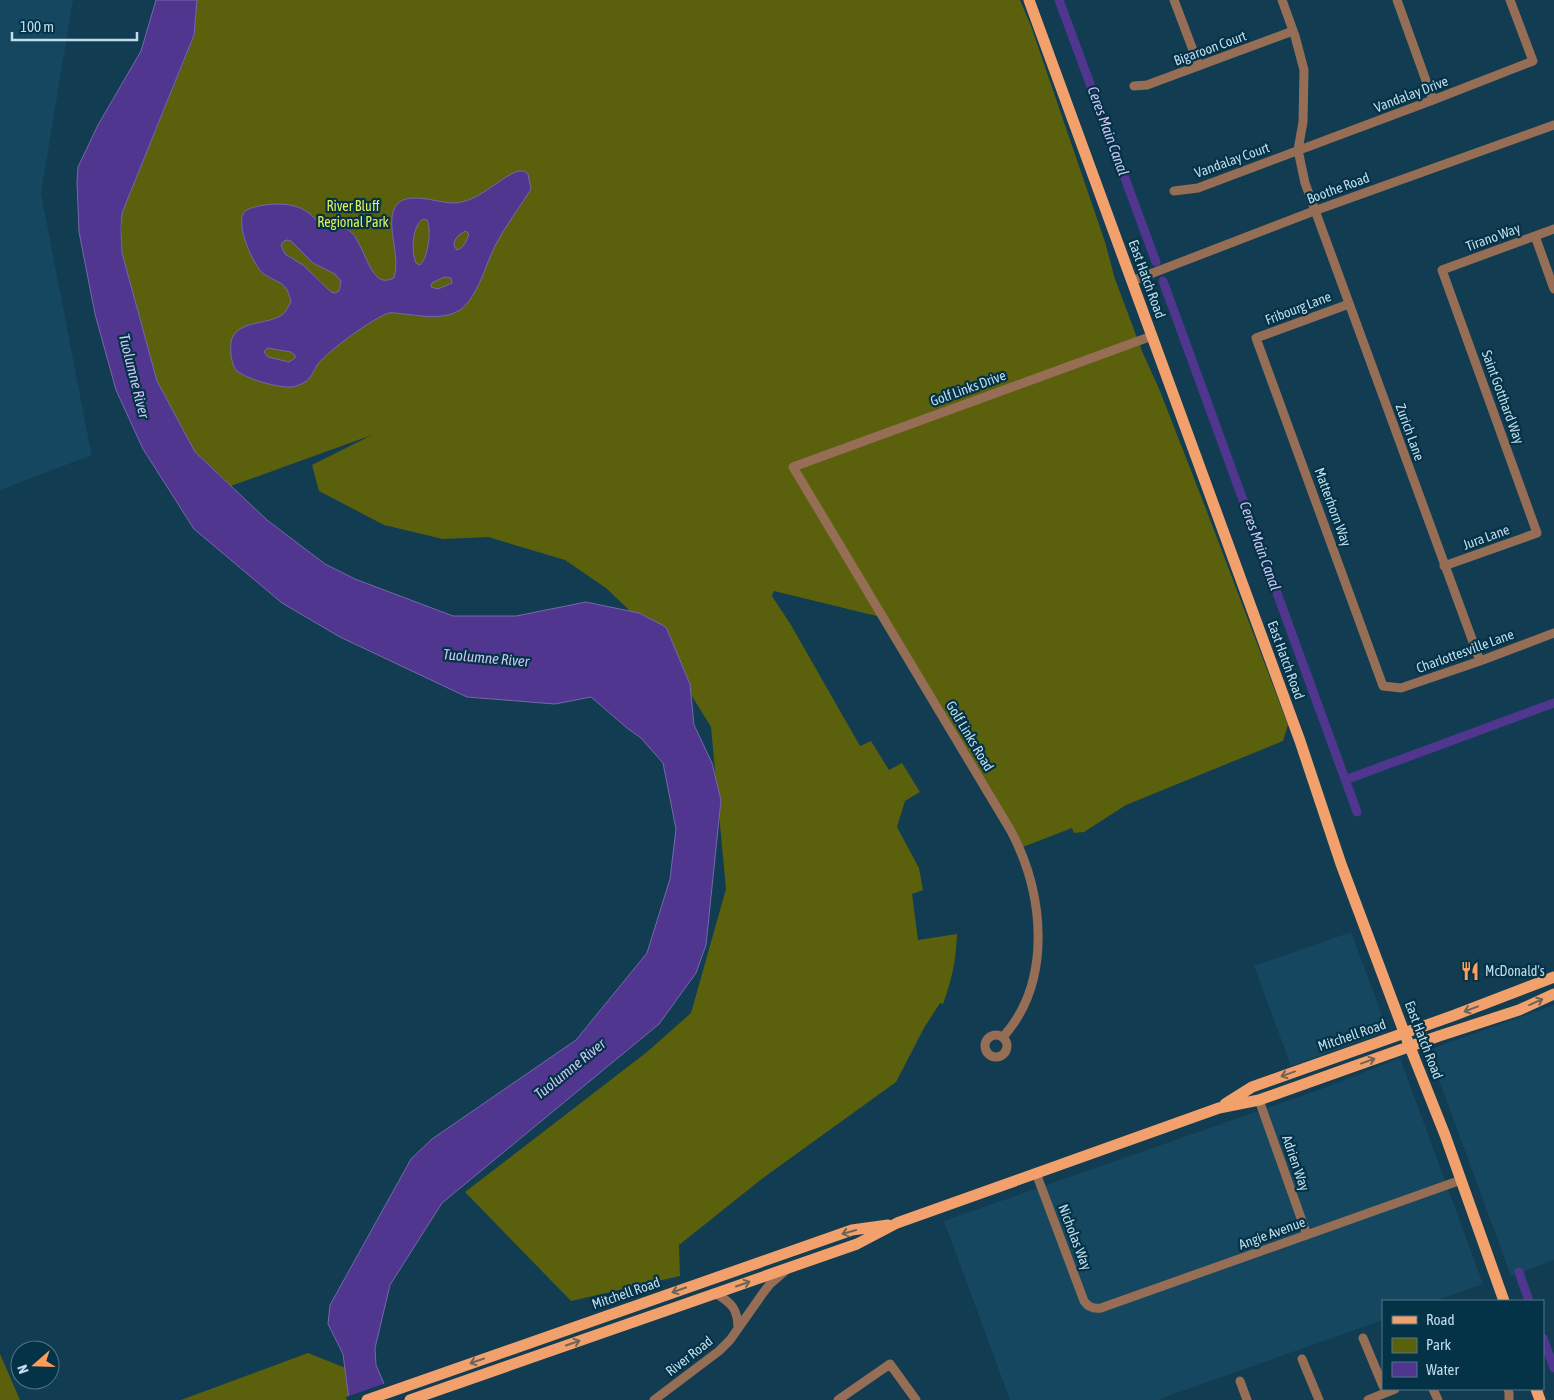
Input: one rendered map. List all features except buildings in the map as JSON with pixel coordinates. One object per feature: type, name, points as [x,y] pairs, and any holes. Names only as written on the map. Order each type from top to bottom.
[{"type":"main road","name":"East Hatch Road","points":[[1029,0],[1300,741],[1341,864],[1461,1180],[1504,1300]]},
{"type":"main road","name":"Mitchell Road","points":[[1219,1108],[1252,1087],[1404,1032],[1455,1016],[1554,978]]},
{"type":"main road","name":"Mitchell Road","points":[[410,1400],[857,1244],[897,1223],[1219,1108],[1259,1100],[1410,1046],[1519,1010],[1554,994]]},
{"type":"main road","name":"Mitchell Road","points":[[367,1400],[852,1230],[897,1223]]},
{"type":"street","points":[[1174,0],[1199,66]]},
{"type":"street","points":[[1282,0],[1304,70],[1303,122],[1298,150]]},
{"type":"street","points":[[1397,0],[1433,100]]},
{"type":"street","name":"Vandalay Drive","points":[[1298,150],[1533,61],[1510,0]]},
{"type":"street","name":"Bigaroon Court","points":[[1134,86],[1147,85],[1293,31]]},
{"type":"street","name":"Boothe Road","points":[[1132,281],[1314,211],[1554,125]]},
{"type":"street","name":"Vandalay Court","points":[[1174,191],[1198,188],[1298,150]]},
{"type":"street","name":"Zurich Lane","points":[[1298,150],[1305,183],[1314,211],[1480,662]]},
{"type":"street","name":"Tirano Way","points":[[1442,270],[1554,229]]},
{"type":"street","points":[[1534,236],[1554,289]]},
{"type":"street","name":"Saint Gotthard Way","points":[[1442,270],[1537,533]]},
{"type":"street","name":"Fribourg Lane","points":[[1256,338],[1349,304]]},
{"type":"street","name":"Golf Links Drive","points":[[793,467],[1152,336]]},
{"type":"street","name":"Matterhorn Way","points":[[1256,338],[1383,686]]},
{"type":"street","name":"Golf Links Road","points":[[793,467],[1011,831],[1025,862],[1036,901],[1038,948],[1033,976],[1025,1003],[1016,1021],[1003,1037]]},
{"type":"street","name":"Jura Lane","points":[[1444,566],[1537,533]]},
{"type":"street","name":"Charlottesville Lane","points":[[1383,686],[1401,688],[1480,662],[1554,633]]},
{"type":"street","name":"Adrien Way","points":[[1259,1100],[1307,1235]]},
{"type":"street","name":"Nicholas Way","points":[[1036,1173],[1084,1301],[1091,1307]]},
{"type":"street","name":"Angie Avenue","points":[[1091,1307],[1101,1308],[1461,1180]]},
{"type":"street","name":"River Road","points":[[654,1400],[711,1358],[730,1340],[766,1288],[789,1268]]},
{"type":"street","points":[[714,1293],[725,1299],[735,1310],[738,1318],[738,1329]]},
{"type":"street","points":[[1364,1338],[1382,1384]]},
{"type":"street","points":[[1302,1359],[1319,1400]]},
{"type":"street","points":[[838,1400],[890,1364],[916,1400]]},
{"type":"street","points":[[1240,1381],[1247,1400]]},
{"type":"street","points":[[1368,1400],[1383,1390]]},
{"type":"shaded area","points":[[0,0],[73,0],[41,193],[92,455],[0,490]]},
{"type":"shaded area","points":[[1351,932],[1388,1031],[1291,1066],[1254,966]]},
{"type":"shaded area","points":[[1554,1005],[1554,1260],[1511,1276],[1428,1050]]},
{"type":"shaded area","points":[[1400,1058],[1483,1284],[1438,1300],[1382,1300],[1382,1320],[1157,1400],[1010,1400],[944,1221],[1324,1088]]},
{"type":"green space","name":"River Bluff Regional Park","points":[[197,0],[1020,0],[1031,26],[1105,242],[1115,279],[1206,509],[1288,725],[1283,741],[1126,805],[1084,832],[1074,833],[1072,828],[1023,847],[889,619],[774,591],[772,596],[791,625],[860,746],[871,741],[889,770],[902,763],[920,792],[905,801],[897,827],[919,868],[923,890],[912,894],[918,940],[957,934],[955,961],[943,1004],[940,1003],[924,1028],[896,1082],[763,1178],[679,1245],[680,1276],[571,1301],[465,1192],[647,1052],[691,1013],[726,889],[711,727],[653,633],[606,588],[565,560],[488,537],[443,539],[384,525],[319,491],[312,465],[372,435],[231,486],[195,452],[157,381],[122,253],[122,213],[194,36]]},
{"type":"green space","points":[[308,1353],[386,1384],[386,1400],[181,1400]]},
{"type":"green space","points":[[0,1354],[10,1377],[10,1390],[16,1390],[20,1400],[0,1400]]},
{"type":"water","name":"Tuolumne River","points":[[156,0],[197,0],[194,35],[122,213],[122,253],[157,381],[195,452],[267,520],[325,564],[355,579],[453,616],[516,616],[586,602],[639,613],[666,627],[690,684],[694,725],[712,763],[721,800],[706,945],[696,973],[659,1024],[442,1203],[390,1285],[375,1348],[376,1365],[388,1393],[349,1400],[343,1354],[328,1324],[330,1305],[411,1159],[432,1139],[576,1040],[647,953],[670,879],[676,829],[663,763],[641,738],[591,697],[555,704],[467,697],[340,637],[282,603],[194,529],[143,449],[116,390],[95,314],[79,232],[77,182],[78,167],[98,125],[141,51]]},
{"type":"water","points":[[518,171],[524,171],[528,174],[531,189],[496,244],[472,297],[460,310],[440,316],[389,313],[382,316],[341,343],[318,364],[307,380],[295,387],[278,386],[263,382],[237,371],[232,361],[231,349],[234,335],[245,326],[282,315],[291,302],[284,286],[260,271],[250,252],[244,237],[242,221],[243,214],[247,210],[272,204],[292,205],[304,210],[318,222],[328,226],[347,229],[358,242],[374,273],[378,278],[387,280],[394,278],[396,271],[392,217],[395,207],[401,201],[417,198],[454,203],[463,202],[480,195]],"holes":[[[423,219],[427,220],[429,230],[427,250],[420,265],[416,263],[414,258],[413,246],[419,222]],[[466,231],[469,234],[463,246],[457,250],[454,246],[455,241]],[[284,241],[291,241],[313,263],[335,274],[341,281],[339,291],[331,292],[303,265],[285,254],[281,245]],[[444,277],[451,278],[452,283],[438,289],[431,287],[432,283]],[[267,348],[291,352],[295,355],[295,358],[289,362],[268,357],[264,352]]]},
{"type":"pier","points":[[386,1383],[390,1392],[398,1400],[347,1400],[346,1397]]},
{"type":"waterway","name":"Ceres Main Canal","points":[[1059,0],[1156,262]]},
{"type":"waterway","name":"Ceres Main Canal","points":[[1163,281],[1357,812]]},
{"type":"waterway","points":[[1345,780],[1554,703]]},
{"type":"waterway","points":[[1519,1272],[1529,1300]]},
{"type":"waterway","points":[[1544,1341],[1554,1368]]},
{"type":"place","name":"McDonald's","points":[[1470,971]]}]
